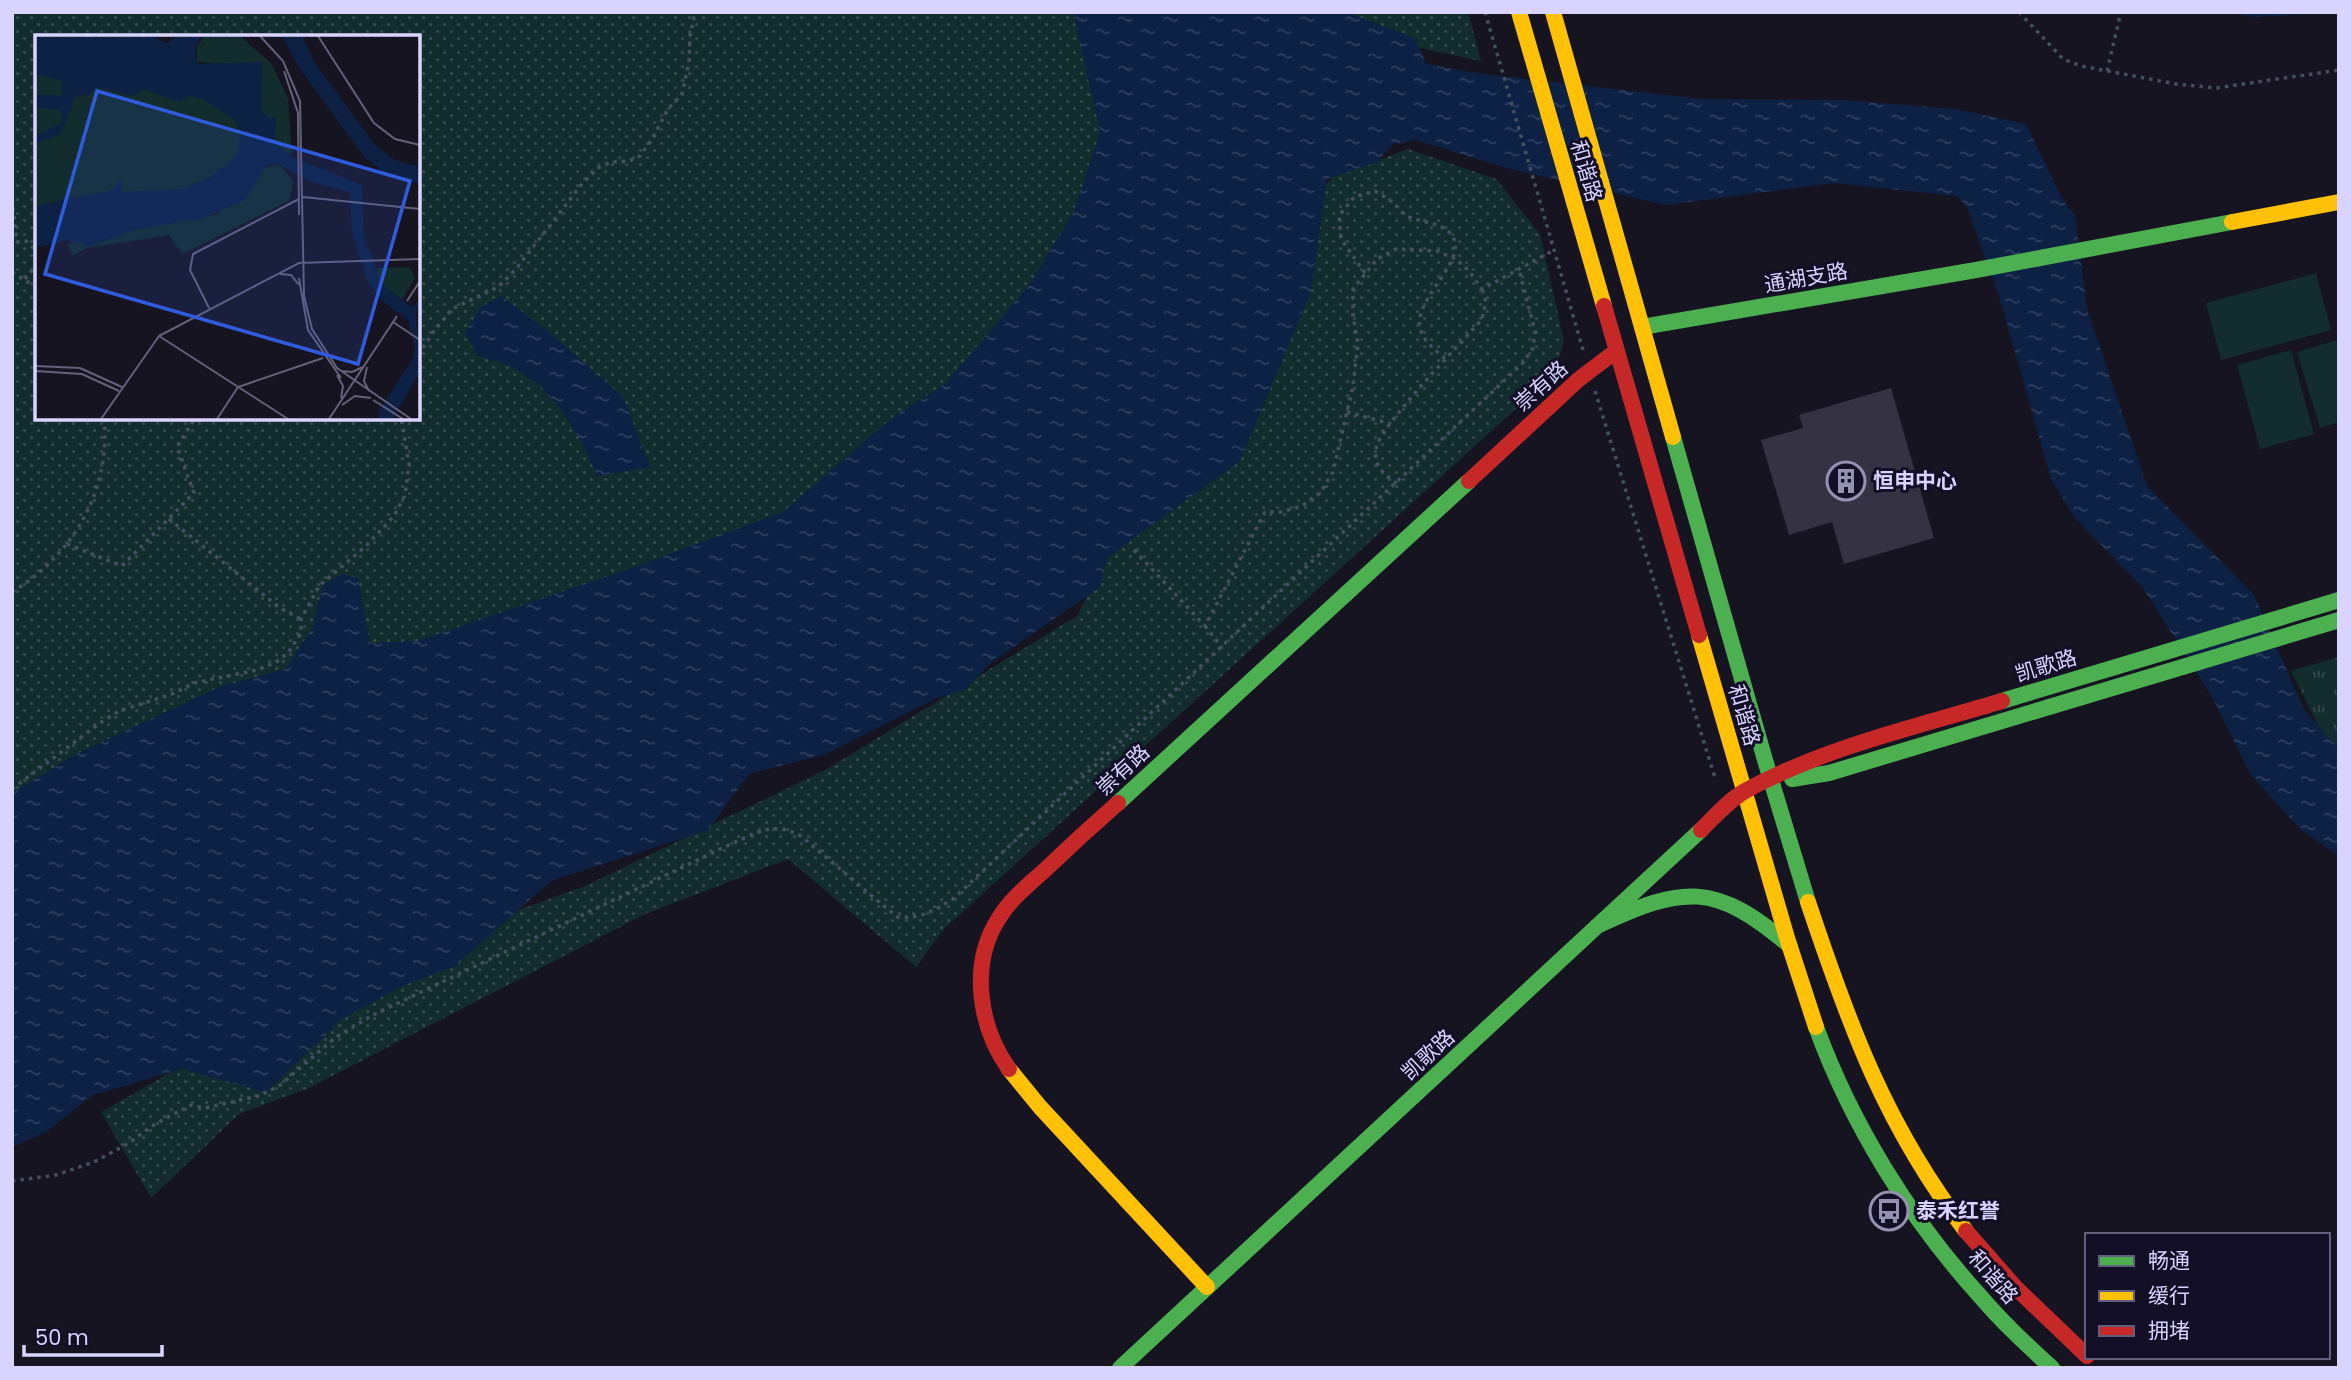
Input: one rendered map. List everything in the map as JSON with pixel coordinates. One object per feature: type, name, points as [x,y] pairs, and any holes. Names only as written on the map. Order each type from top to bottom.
[{"type":"main road","name":"和谐路","points":[[1519,12],[1744,792],[1790,946],[1829,1058],[1887,1172],[1937,1244],[1974,1290],[2052,1368]]},
{"type":"main road","name":"和谐路","points":[[1553,12],[1770,782],[1844,1010],[1870,1071],[1914,1155],[1962,1225],[2014,1288],[2085,1355]]},
{"type":"main road","name":"通湖支路","points":[[1641,321],[1976,270],[2339,202]]},
{"type":"main road","name":"崇有路","points":[[1207,1287],[1036,1102],[1002,1057],[989,1032],[983,1007],[983,961],[998,919],[1014,898],[1589,371],[1616,351]]},
{"type":"main road","name":"凯歌路","points":[[1120,1368],[1682,849],[1724,807],[1744,792],[1824,755],[2339,600]]},
{"type":"main road","name":"凯歌路","points":[[1770,782],[1829,773],[2339,620]]},
{"type":"main road","points":[[1597,926],[1622,913],[1663,898],[1679,895],[1706,897],[1746,912],[1790,946]]},
{"type":"path","points":[[420,352],[452,309],[498,287],[516,269],[582,184],[598,168],[611,162],[629,161],[640,156],[668,109],[682,94],[695,12]]},
{"type":"path","points":[[1485,12],[1589,371],[1724,807]]},
{"type":"path","points":[[2020,12],[2063,59],[2081,66],[2176,85],[2216,88],[2339,70]]},
{"type":"path","points":[[2107,71],[2121,12]]},
{"type":"path","points":[[1365,273],[1341,239],[1339,216],[1354,197],[1375,191],[1392,202],[1407,217],[1442,227],[1453,238],[1455,250],[1442,278],[1425,302],[1419,322],[1421,334],[1446,360]]},
{"type":"path","points":[[12,199],[17,242],[26,241],[35,250]]},
{"type":"path","points":[[1205,626],[1265,512],[1280,512],[1302,506],[1320,493],[1333,472],[1353,386],[1358,343],[1353,315],[1353,289],[1377,259],[1396,248],[1437,251],[1452,257],[1469,271],[1482,289],[1486,302],[1482,319],[1391,424],[1376,448],[1377,464],[1397,483]]},
{"type":"path","points":[[1482,289],[1554,250]]},
{"type":"path","points":[[25,279],[35,267]]},
{"type":"path","points":[[12,1181],[55,1175],[94,1162],[191,1105],[205,1108],[258,1096],[279,1086],[336,1037],[373,1015],[630,891],[767,829],[787,829],[801,836],[897,916],[914,918],[934,911],[953,899],[1523,363],[1533,348],[1535,331],[1519,270]]},
{"type":"path","points":[[12,272],[35,286]]},
{"type":"path","points":[[1347,412],[1391,424]]},
{"type":"path","points":[[12,592],[47,568],[88,514],[103,458],[103,420]]},
{"type":"path","points":[[67,544],[122,566],[194,493],[177,447],[194,420]]},
{"type":"path","points":[[12,789],[119,711],[172,694],[194,683],[257,670],[276,662],[288,653],[301,633],[301,620],[318,586],[366,546],[394,516],[405,495],[409,463],[401,420]]},
{"type":"path","points":[[169,519],[280,608],[301,620]]},
{"type":"path","points":[[1134,550],[1222,647]]},
{"type":"green space","points":[[12,12],[1088,12],[1135,102],[995,405],[657,616],[12,846]]},
{"type":"green space","points":[[1336,12],[1468,12],[1481,61],[1342,31]]},
{"type":"green space","points":[[1408,149],[1496,179],[1540,234],[1564,341],[1554,374],[944,929],[916,967],[788,859],[643,915],[307,1089],[239,1114],[151,1198],[101,1112],[354,968],[583,887],[827,769],[1077,616],[1107,558],[1310,201],[1333,177]]},
{"type":"green space","points":[[2316,273],[2331,330],[2221,360],[2206,303]]},
{"type":"green space","points":[[2337,340],[2339,422],[2320,428],[2297,352]]},
{"type":"green space","points":[[2291,350],[2314,434],[2260,449],[2237,365]]},
{"type":"green space","points":[[2339,657],[2339,761],[2334,757],[2291,671]]},
{"type":"water","points":[[1073,12],[1347,12],[1416,39],[1426,64],[1482,74],[1702,99],[1843,100],[1955,109],[2026,124],[2059,193],[2075,216],[2087,309],[2147,486],[2254,595],[2304,710],[2339,749],[2339,856],[2300,829],[2251,775],[2211,695],[2143,588],[2074,517],[2051,479],[2000,299],[1967,207],[1957,196],[1834,183],[1666,205],[1507,168],[1416,140],[1393,144],[1377,162],[1327,179],[1311,292],[1240,461],[1107,558],[1100,587],[992,662],[966,689],[935,699],[826,754],[749,774],[708,830],[551,881],[455,966],[402,986],[342,1019],[266,1092],[182,1069],[93,1095],[46,1132],[12,1147],[12,793],[76,754],[219,687],[285,669],[312,629],[323,585],[342,574],[358,578],[370,643],[417,641],[623,571],[783,512],[893,417],[945,384],[1029,285],[1073,213],[1100,132]]},
{"type":"water","points":[[2221,12],[2339,12],[2256,17]]},
{"type":"water","points":[[501,296],[550,333],[623,397],[650,467],[597,476],[573,428],[551,398],[524,374],[505,364],[477,355],[465,333],[481,307]]},
{"type":"building","name":"恒申中心","points":[[1891,388],[1934,538],[1844,564],[1832,522],[1789,535],[1761,440],[1803,428],[1799,415]]},
{"type":"traffic: fast","points":[[1642,327],[1976,270],[2232,222]]},
{"type":"traffic: fast","points":[[1673,437],[1808,902]]},
{"type":"traffic: fast","points":[[1118,803],[1469,481]]},
{"type":"traffic: fast","points":[[2002,701],[2339,600]]},
{"type":"traffic: fast","points":[[1792,779],[1829,773],[2339,620]]},
{"type":"traffic: fast","points":[[1120,1368],[1701,830]]},
{"type":"traffic: fast","points":[[1597,926],[1653,903],[1677,897],[1698,897],[1719,901],[1740,910],[1790,946]]},
{"type":"traffic: fast","points":[[1816,1027],[1865,1135],[1907,1203],[1988,1306],[2052,1368]]},
{"type":"traffic: slow","points":[[1519,12],[1604,306]]},
{"type":"traffic: slow","points":[[1553,12],[1673,437]]},
{"type":"traffic: slow","points":[[2232,222],[2339,202]]},
{"type":"traffic: slow","points":[[1699,635],[1787,938],[1816,1027]]},
{"type":"traffic: slow","points":[[1808,902],[1872,1074],[1913,1153],[1966,1231]]},
{"type":"traffic: slow","points":[[1009,1069],[1040,1107],[1207,1287]]},
{"type":"traffic: jam","points":[[1604,306],[1699,635]]},
{"type":"traffic: jam","points":[[1469,481],[1578,380],[1616,351]]},
{"type":"traffic: jam","points":[[1701,830],[1745,791],[1807,762],[1871,739],[2002,701]]},
{"type":"traffic: jam","points":[[1009,1069],[991,1034],[981,995],[984,955],[990,936],[999,918],[1015,898],[1118,803]]},
{"type":"traffic: jam","points":[[1966,1231],[2015,1287],[2085,1354]]},
{"type":"place","name":"恒申中心","points":[[1846,481]]},
{"type":"place","name":"泰禾红誉","points":[[1889,1211]]}]
